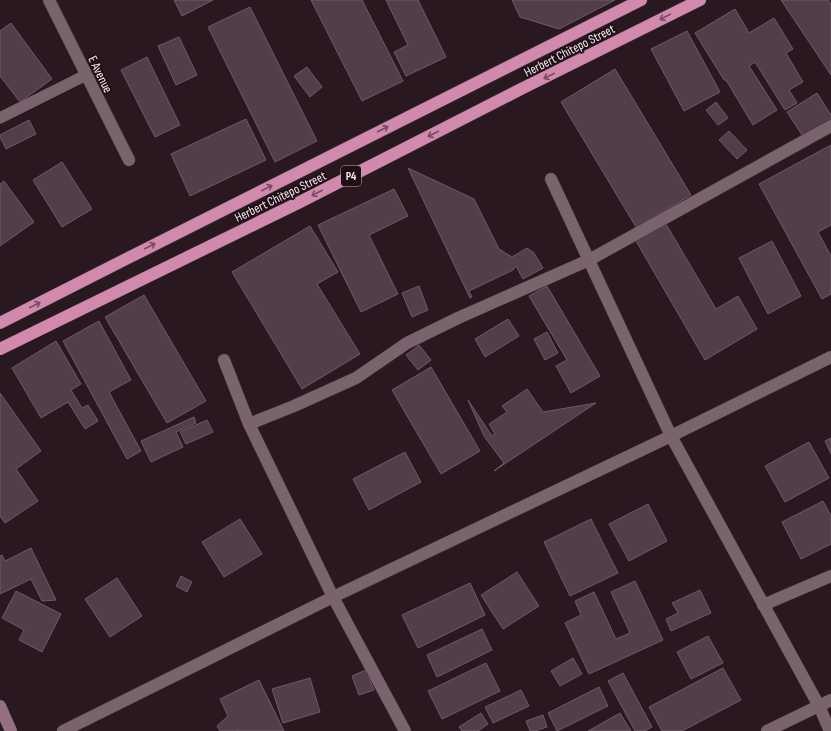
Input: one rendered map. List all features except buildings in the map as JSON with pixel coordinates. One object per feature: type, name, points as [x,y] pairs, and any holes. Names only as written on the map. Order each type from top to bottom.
[{"type":"highway","name":"Herbert Chitepo Street","points":[[0,323],[173,234],[641,0]]},
{"type":"highway","name":"Herbert Chitepo Street","points":[[0,349],[300,202],[521,89],[700,0]]},
{"type":"main road","points":[[0,706],[11,731]]},
{"type":"street","name":"E Avenue","points":[[49,0],[129,160]]},
{"type":"street","points":[[249,424],[294,406],[356,378],[407,343],[458,318],[589,260],[831,126]]},
{"type":"street","points":[[551,179],[671,436],[819,706],[830,731]]},
{"type":"street","points":[[62,731],[333,597],[671,436],[831,357]]},
{"type":"street","points":[[224,360],[249,424],[333,597],[405,731]]},
{"type":"street","points":[[763,605],[831,576]]},
{"type":"street","points":[[767,731],[831,700]]},
{"type":"lane","points":[[0,118],[86,75]]}]
